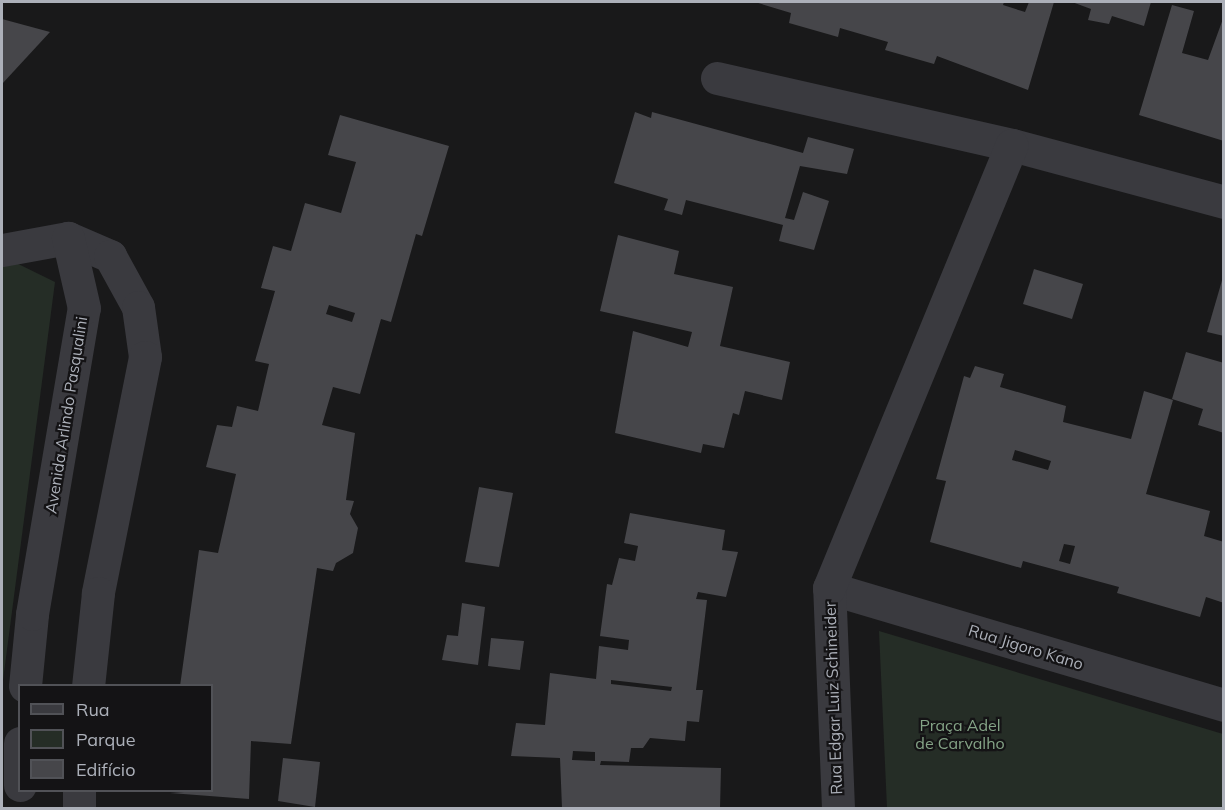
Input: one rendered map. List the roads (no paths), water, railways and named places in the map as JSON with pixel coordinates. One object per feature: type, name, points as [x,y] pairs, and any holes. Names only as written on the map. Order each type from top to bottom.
[{"type":"street","points":[[717,78],[1012,145],[1224,202]]},
{"type":"street","points":[[829,588],[1012,145]]},
{"type":"street","points":[[2,250],[68,238],[110,256],[138,306],[145,357],[98,593],[88,684]]},
{"type":"street","name":"Avenida Arlindo Pasqualini","points":[[25,684],[32,614],[84,308],[68,238]]},
{"type":"street","name":"Rua Jigoro Kano","points":[[829,588],[1224,705]]},
{"type":"street","name":"Rua Edgar Luiz Schineider","points":[[829,588],[838,808]]},
{"type":"street","points":[[20,792],[20,808]]},
{"type":"street","points":[[79,792],[79,808]]},
{"type":"park label","name":"Praça Adel de Carvalho","points":[[960,734]]}]
